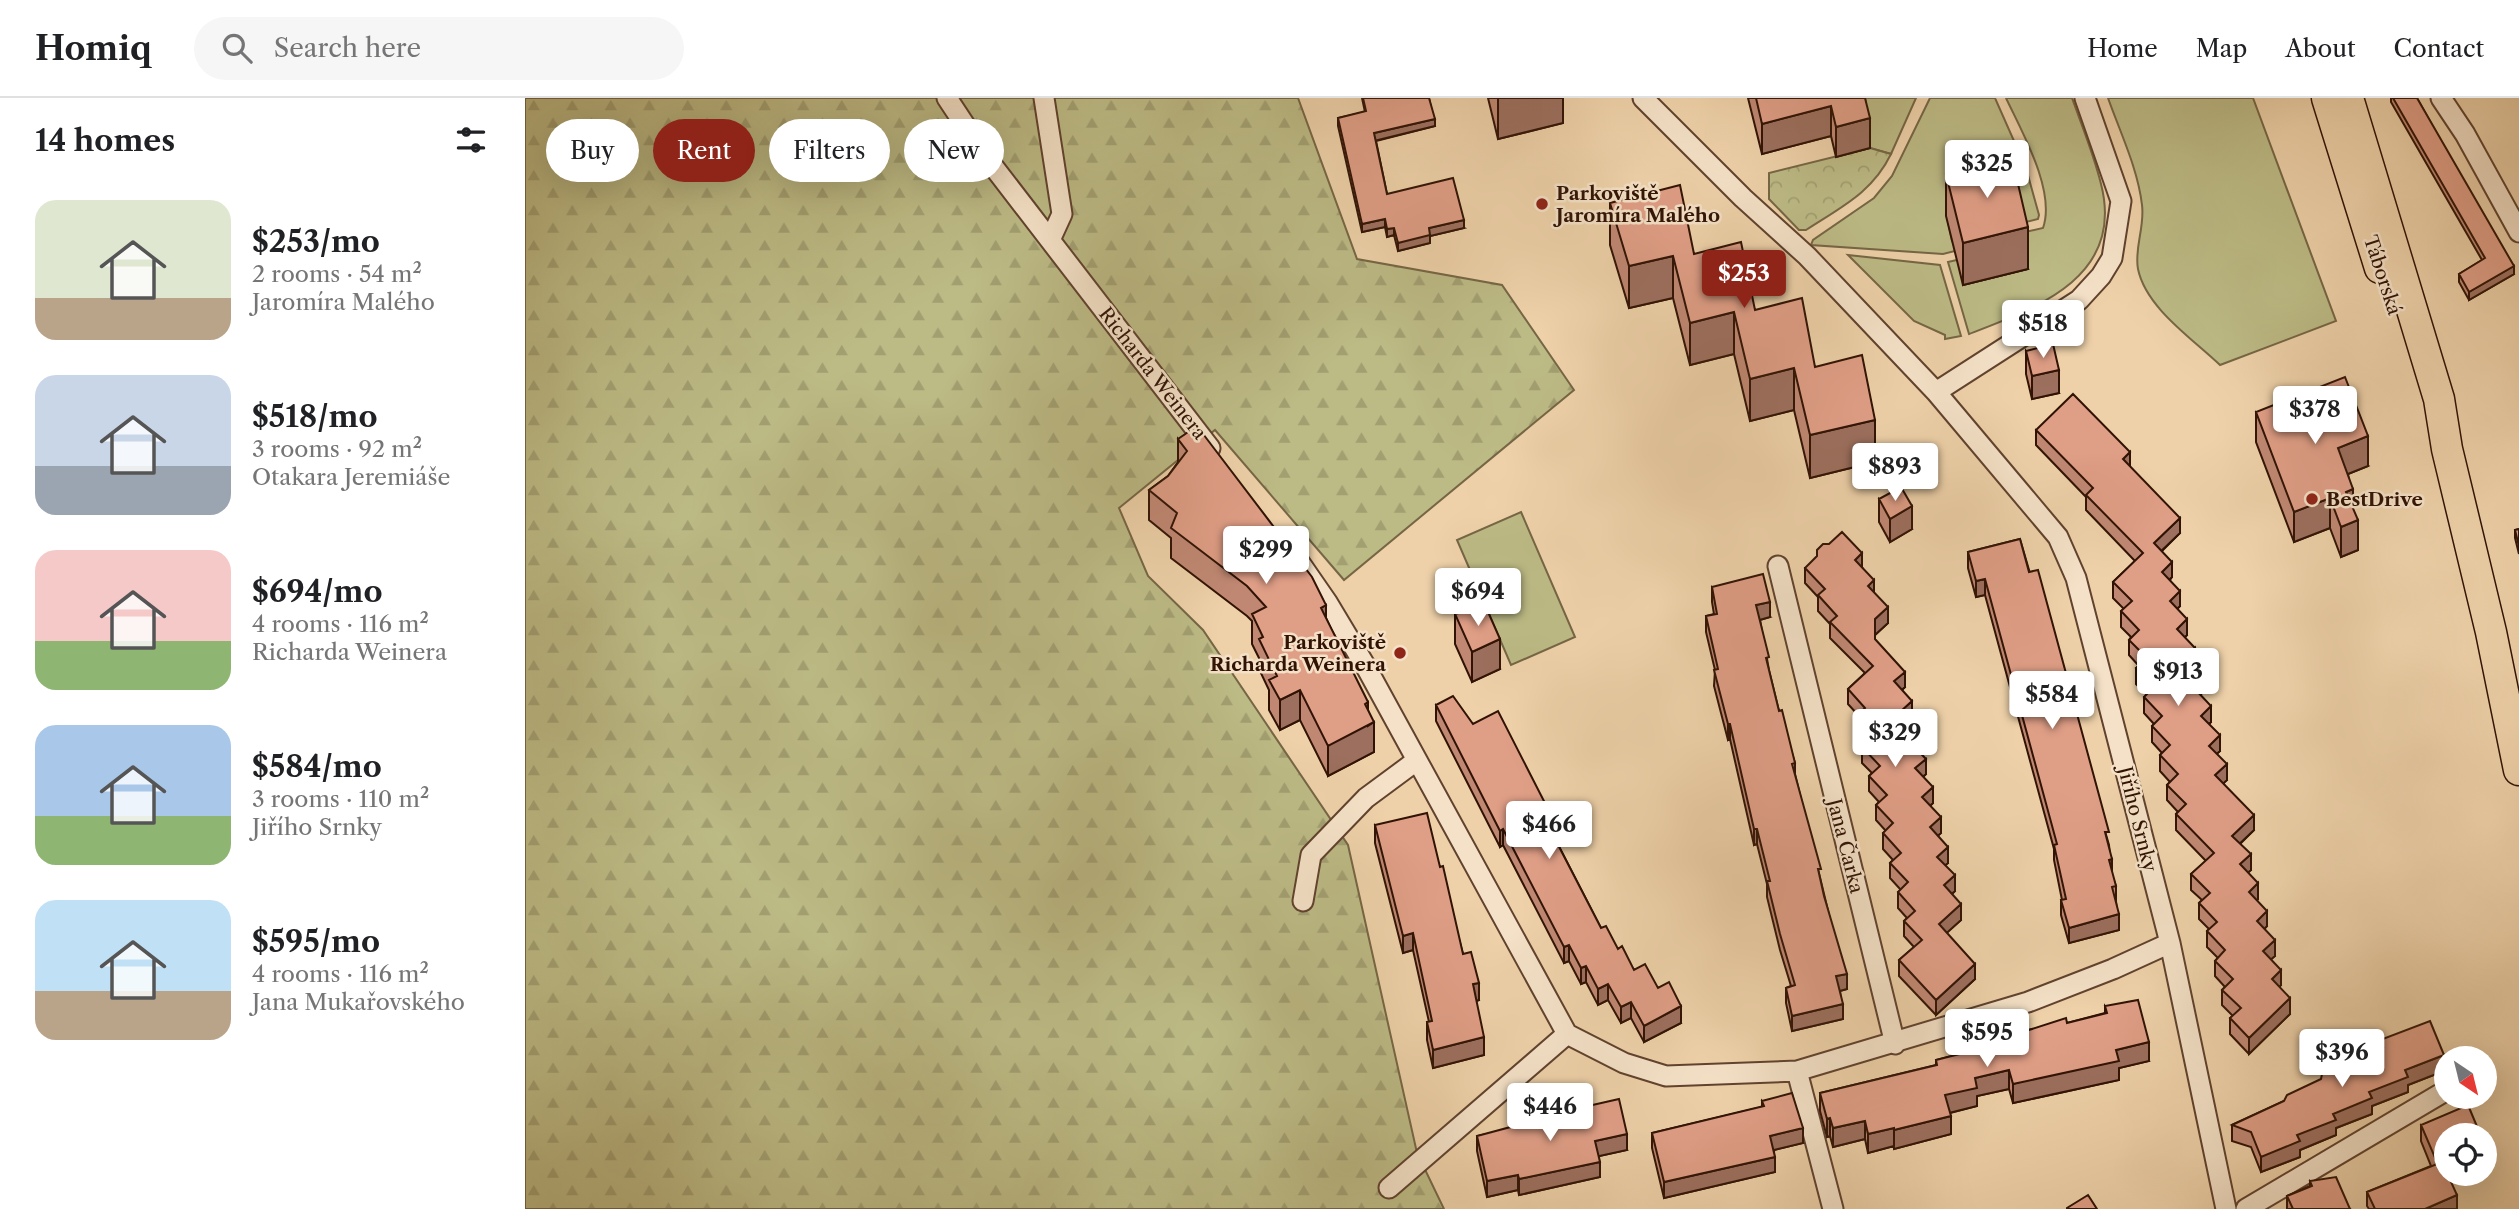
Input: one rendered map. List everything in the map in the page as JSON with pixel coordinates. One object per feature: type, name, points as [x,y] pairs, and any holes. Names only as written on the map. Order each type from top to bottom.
[{"type":"main road","name":"Táborská","points":[[2327,98],[2427,410],[2447,449]]},
{"type":"main road","name":"Táborská","points":[[2348,98],[2436,387],[2447,449],[2491,632],[2519,770]]},
{"type":"street","name":"Richarda Weinera","points":[[947,98],[986,157],[1051,238],[1145,367],[1224,465]]},
{"type":"street","points":[[1044,98],[1062,215],[1051,238]]},
{"type":"street","name":"Jiřího Srnky","points":[[1643,98],[1807,256],[1936,392],[2058,537],[2077,578],[2170,943],[2226,1209]]},
{"type":"street","points":[[1936,392],[2079,300],[2101,276],[2112,258],[2121,201],[2085,98]]},
{"type":"street","points":[[2441,98],[2465,134],[2519,232]]},
{"type":"street","points":[[1291,551],[1327,601],[1567,1034],[1624,1063],[1666,1076],[1797,1071],[1895,1044],[2028,1002],[2113,970],[2170,943]]},
{"type":"street","name":"Jana Čarka","points":[[1778,566],[1895,1044]]},
{"type":"street","points":[[1303,901],[1311,855],[1366,799],[1416,761]]},
{"type":"street","points":[[1389,1188],[1567,1034]]},
{"type":"street","points":[[1797,1071],[1833,1209]]},
{"type":"street","points":[[2246,1209],[2434,1098]]},
{"type":"green space","points":[[525,98],[1298,98],[1357,259],[1502,285],[1574,390],[1344,580],[1215,430],[1119,508],[1148,576],[1203,630],[1348,845],[1417,1153],[1444,1209],[525,1209]]},
{"type":"green space","points":[[1858,98],[1916,98],[1891,154],[1870,148]]},
{"type":"green space","points":[[1930,98],[1995,98],[2026,168],[2038,219],[2014,225],[1947,217],[1952,241],[1959,250],[1943,254],[1811,245],[1813,240],[1874,198],[1892,176]]},
{"type":"green space","points":[[2006,98],[2072,98],[2098,173],[2105,216],[2100,243],[2088,265],[2069,284],[2022,313],[1969,334],[1948,262],[1961,259],[1963,285],[2028,269],[2023,245],[2016,234],[2043,228],[2046,213],[2045,197],[2035,162]]},
{"type":"green space","points":[[2108,98],[2253,98],[2336,321],[2220,365],[2172,322],[2150,297],[2138,269],[2137,253],[2143,213],[2140,191],[2133,164]]},
{"type":"green space","points":[[1870,148],[1891,154],[1875,179],[1855,198],[1806,230],[1799,230],[1769,199],[1769,173]]},
{"type":"green space","points":[[1848,255],[1940,265],[1961,336],[1945,339],[1945,335],[1914,321]]},
{"type":"green space","points":[[1521,512],[1575,637],[1511,665],[1457,540]]},
{"type":"building","points":[[1363,98],[1429,98],[1435,119],[1374,133],[1387,194],[1453,178],[1464,220],[1429,228],[1430,235],[1398,243],[1394,228],[1387,229],[1385,219],[1362,224],[1338,118],[1366,111]]},
{"type":"building","points":[[1756,98],[1865,98],[1870,118],[1836,127],[1831,106],[1762,124]]},
{"type":"building","points":[[2393,98],[2417,98],[2514,266],[2469,292],[2459,274],[2485,258]]},
{"type":"building","points":[[2012,158],[2028,227],[1963,243],[1946,174]]},
{"type":"building","points":[[1680,185],[1694,254],[1741,242],[1755,310],[1802,298],[1815,367],[1862,355],[1875,420],[1810,435],[1794,368],[1750,379],[1734,312],[1690,323],[1673,256],[1629,266],[1610,203]]},
{"type":"building","points":[[2053,344],[2059,370],[2032,376],[2026,351]]},
{"type":"building","name":"BestDrive","points":[[2345,377],[2368,436],[2338,448],[2353,489],[2346,492],[2358,520],[2341,527],[2330,498],[2294,512],[2256,412]]},
{"type":"building","points":[[2073,394],[2130,452],[2123,459],[2180,518],[2154,543],[2172,562],[2162,572],[2180,591],[2170,601],[2187,619],[2177,629],[2195,648],[2186,657],[2203,676],[2193,687],[2211,706],[2201,716],[2220,735],[2209,746],[2227,764],[2215,775],[2254,815],[2232,836],[2251,854],[2240,864],[2258,883],[2249,892],[2267,911],[2257,921],[2275,940],[2263,951],[2281,970],[2272,979],[2290,998],[2249,1038],[2230,1018],[2241,1008],[2222,990],[2233,979],[2215,961],[2225,950],[2207,931],[2217,922],[2199,903],[2210,893],[2191,874],[2214,853],[2176,814],[2186,804],[2167,785],[2178,774],[2160,755],[2170,745],[2152,726],[2162,716],[2144,697],[2154,687],[2136,668],[2147,658],[2129,640],[2139,630],[2121,611],[2132,601],[2113,582],[2143,553],[2086,495],[2093,488],[2036,430]]},
{"type":"building","points":[[1197,426],[1312,577],[1326,605],[1321,608],[1368,702],[1365,704],[1374,722],[1328,746],[1300,690],[1280,700],[1269,680],[1277,676],[1259,639],[1263,637],[1252,614],[1266,607],[1247,586],[1171,528],[1177,513],[1149,490],[1168,476],[1187,451],[1178,439]]},
{"type":"building","points":[[1901,487],[1912,506],[1890,519],[1879,499]]},
{"type":"building","points":[[2519,529],[2519,546],[2515,530]]},
{"type":"building","points":[[1842,532],[1862,553],[1855,560],[1874,580],[1868,586],[1888,607],[1875,619],[1875,639],[1905,672],[1894,681],[1912,701],[1901,711],[1919,730],[1908,740],[1926,759],[1915,768],[1933,787],[1922,797],[1941,817],[1930,827],[1948,847],[1937,857],[1955,875],[1944,885],[1961,904],[1939,924],[1975,964],[1936,1000],[1899,960],[1922,940],[1904,921],[1915,911],[1898,892],[1908,882],[1890,863],[1901,853],[1883,833],[1893,823],[1876,805],[1887,795],[1869,776],[1880,766],[1862,747],[1873,737],[1855,718],[1865,708],[1848,689],[1873,666],[1830,622],[1837,616],[1818,595],[1825,589],[1805,568],[1817,556],[1817,550],[1823,544],[1829,544]]},
{"type":"building","points":[[2020,539],[2029,572],[2038,570],[2109,832],[2105,832],[2116,886],[2112,887],[2119,914],[2069,928],[2061,900],[2066,899],[2054,845],[2057,844],[1985,579],[1976,581],[1968,552]]},
{"type":"building","points":[[1763,574],[1770,602],[1756,605],[1769,657],[1766,658],[1779,711],[1782,710],[1795,763],[1792,764],[1821,869],[1818,869],[1824,896],[1847,974],[1836,976],[1843,1004],[1792,1016],[1786,988],[1795,985],[1714,670],[1718,669],[1706,616],[1717,614],[1712,587]]},
{"type":"building","points":[[1485,605],[1500,639],[1472,652],[1455,614]]},
{"type":"building","points":[[1453,696],[1473,724],[1498,711],[1547,807],[1540,810],[1601,928],[1606,926],[1618,949],[1622,946],[1634,970],[1645,964],[1658,988],[1669,982],[1681,1006],[1644,1026],[1631,1002],[1621,1007],[1608,984],[1598,989],[1586,966],[1581,968],[1569,945],[1564,947],[1503,829],[1500,831],[1436,705]]},
{"type":"building","points":[[1427,813],[1440,867],[1443,866],[1463,954],[1471,952],[1479,983],[1473,984],[1484,1037],[1433,1050],[1427,1022],[1432,1021],[1413,933],[1403,936],[1375,825]]},
{"type":"building","points":[[2138,1000],[2149,1042],[2116,1050],[2119,1061],[2013,1084],[2009,1070],[1975,1078],[1977,1088],[1945,1095],[1951,1116],[1894,1130],[1868,1134],[1865,1121],[1833,1128],[1830,1118],[1827,1119],[1820,1093],[1937,1065],[1936,1060],[1995,1045],[1994,1041],[2006,1037],[2005,1034],[2029,1030],[2066,1018],[2067,1023],[2107,1013],[2105,1006]]},
{"type":"building","points":[[2430,1021],[2440,1046],[2434,1046],[2434,1059],[2405,1070],[2408,1077],[2369,1092],[2372,1098],[2333,1114],[2336,1120],[2297,1135],[2300,1141],[2261,1157],[2251,1132],[2232,1125],[2284,1101],[2287,1095],[2321,1079],[2322,1074],[2346,1065],[2344,1062],[2383,1047],[2380,1040]]},
{"type":"building","points":[[1792,1093],[1803,1128],[1770,1136],[1775,1157],[1664,1182],[1652,1133],[1764,1106],[1762,1101]]},
{"type":"building","points":[[1619,1099],[1627,1134],[1595,1141],[1600,1162],[1519,1179],[1518,1175],[1487,1181],[1477,1136],[1533,1121],[1589,1112],[1588,1106]]},
{"type":"building","points":[[2456,1110],[2470,1110],[2476,1123],[2434,1123],[2434,1155],[2421,1125]]},
{"type":"building","points":[[2434,1165],[2434,1186],[2453,1186],[2457,1195],[2425,1209],[2375,1209],[2367,1192]]},
{"type":"building","points":[[2336,1177],[2350,1209],[2293,1209],[2287,1196],[2312,1186],[2310,1181]]},
{"type":"building","points":[[2088,1195],[2097,1209],[2067,1209],[2067,1208]]},
{"type":"place","name":"Parkoviště Jaromíra Malého","points":[[1542,204]]},
{"type":"place","name":"BestDrive","points":[[2312,499]]},
{"type":"place","name":"Parkoviště Richarda Weinera","points":[[1400,653]]}]
